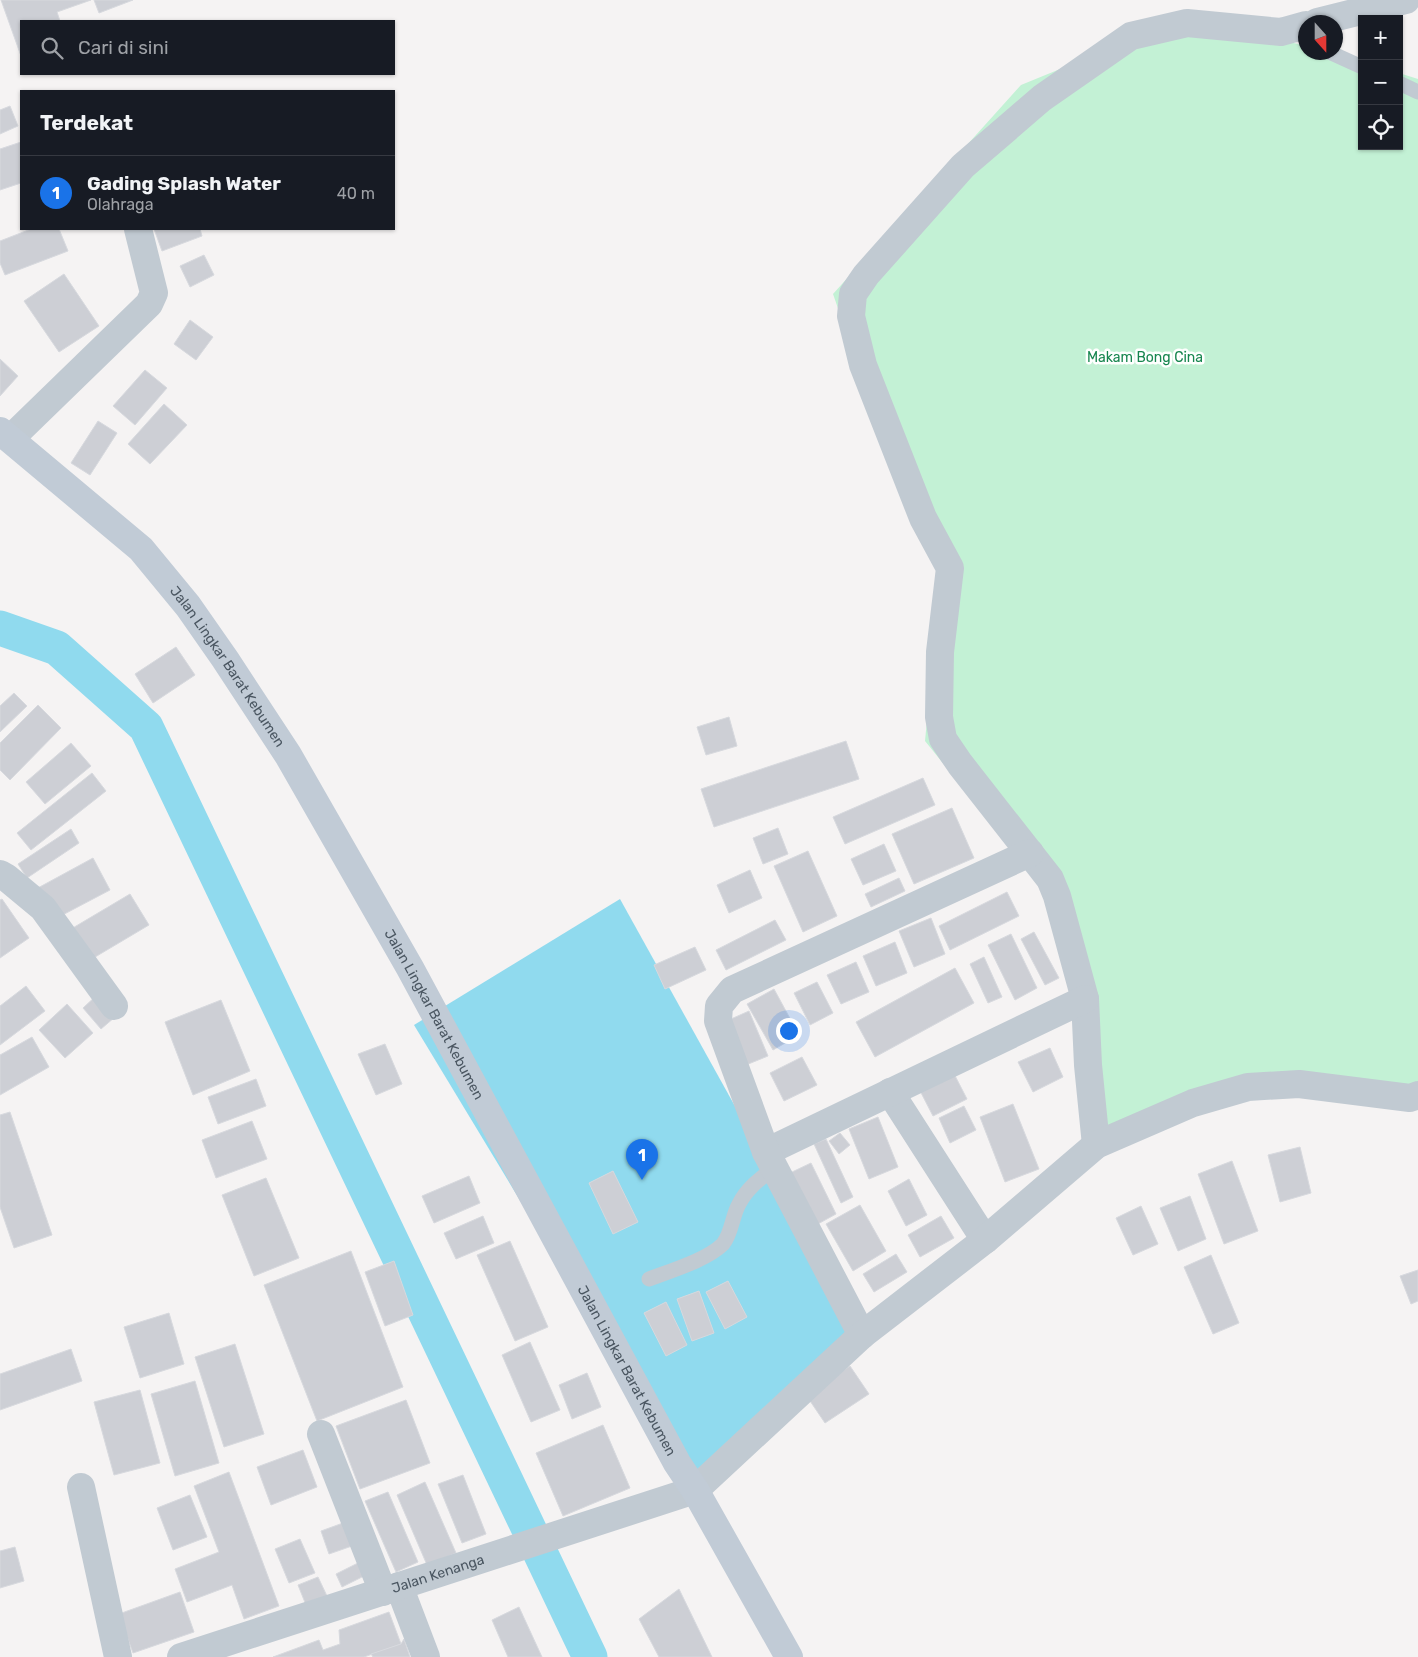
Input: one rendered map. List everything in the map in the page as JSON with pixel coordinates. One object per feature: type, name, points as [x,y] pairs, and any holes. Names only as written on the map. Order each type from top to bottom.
[{"type":"main road","name":"Jalan Lingkar Barat Kebumen","points":[[5,435],[141,549],[193,614],[288,755],[410,968],[677,1463],[789,1657]]},
{"type":"street","points":[[1343,16],[1406,0]]},
{"type":"street","points":[[1096,1145],[1088,1065],[1085,999],[1057,896],[1050,878],[960,764],[944,739],[939,717],[940,652],[950,568],[923,518],[863,366],[850,316],[853,294],[866,275],[963,166],[1042,98],[1131,36],[1187,23],[1293,29]]},
{"type":"street","points":[[5,435],[149,304],[154,293],[138,230]]},
{"type":"street","points":[[862,1335],[770,1160],[718,1021],[719,1006],[732,990],[1030,853]]},
{"type":"street","points":[[0,874],[43,908],[114,1006]]},
{"type":"street","points":[[770,1160],[890,1092],[1085,999]]},
{"type":"street","points":[[694,1490],[862,1335],[985,1240],[1096,1145],[1193,1103],[1248,1087],[1299,1084],[1410,1098],[1418,1095]]},
{"type":"street","points":[[890,1092],[985,1240]]},
{"type":"street","points":[[321,1434],[391,1589],[426,1657]]},
{"type":"street","points":[[80,1487],[118,1657]]},
{"type":"street","name":"Jalan Kenanga","points":[[181,1657],[567,1533],[694,1490]]},
{"type":"lane","points":[[1343,58],[1358,65]]},
{"type":"lane","points":[[1403,85],[1418,92]]},
{"type":"lane","points":[[649,1279],[701,1259],[723,1243],[731,1227],[738,1205],[770,1160]]},
{"type":"green space","name":"Makam Bong Cina","points":[[1192,15],[1298,44],[1298,60],[1343,60],[1343,57],[1358,61],[1358,150],[1403,150],[1403,74],[1418,79],[1418,1091],[1232,1100],[1092,1157],[1080,999],[1044,888],[925,741],[941,571],[887,449],[833,294],[1021,85]]},
{"type":"water","points":[[620,899],[862,1335],[695,1490],[414,1025]]},
{"type":"building","points":[[1,0],[91,0],[57,12],[60,20],[20,20],[20,53]]},
{"type":"building","points":[[94,0],[133,0],[99,13]]},
{"type":"building","points":[[10,106],[18,126],[0,134],[0,110]]},
{"type":"building","points":[[20,142],[20,183],[0,190],[0,149]]},
{"type":"building","points":[[28,230],[59,230],[68,251],[5,275],[0,263],[0,241]]},
{"type":"building","points":[[154,230],[200,230],[202,236],[162,251]]},
{"type":"building","points":[[204,255],[214,275],[190,287],[180,266]]},
{"type":"building","points":[[64,274],[99,326],[59,352],[24,301]]},
{"type":"building","points":[[190,320],[213,337],[196,360],[174,344]]},
{"type":"building","points":[[0,359],[18,376],[0,396]]},
{"type":"building","points":[[145,370],[167,388],[135,425],[113,406]]},
{"type":"building","points":[[164,404],[187,425],[150,464],[128,444]]},
{"type":"building","points":[[98,421],[117,433],[90,475],[71,463]]},
{"type":"building","points":[[176,647],[195,675],[153,703],[135,674]]},
{"type":"building","points":[[14,693],[27,706],[0,732],[0,706]]},
{"type":"building","points":[[38,705],[61,728],[10,780],[0,770],[0,743]]},
{"type":"building","points":[[729,717],[737,746],[706,755],[697,727]]},
{"type":"building","points":[[846,741],[859,779],[714,827],[701,789]]},
{"type":"building","points":[[71,743],[91,766],[45,804],[26,782]]},
{"type":"building","points":[[92,773],[106,791],[31,850],[17,833]]},
{"type":"building","points":[[923,778],[935,805],[845,844],[833,817]]},
{"type":"building","points":[[952,808],[974,858],[914,884],[892,834]]},
{"type":"building","points":[[778,828],[788,854],[763,864],[753,838]]},
{"type":"building","points":[[71,829],[79,843],[27,878],[18,864]]},
{"type":"building","points":[[884,844],[896,871],[863,885],[851,859]]},
{"type":"building","points":[[808,851],[837,916],[803,932],[774,866]]},
{"type":"building","points":[[93,858],[110,890],[53,920],[36,889]]},
{"type":"building","points":[[750,870],[762,898],[729,913],[717,885]]},
{"type":"building","points":[[899,878],[905,891],[871,907],[865,894]]},
{"type":"building","points":[[1007,892],[1019,916],[950,950],[939,926]]},
{"type":"building","points":[[130,894],[149,925],[85,963],[66,932]]},
{"type":"building","points":[[2,899],[29,938],[0,958],[0,900]]},
{"type":"building","points":[[931,918],[945,954],[914,967],[899,931]]},
{"type":"building","points":[[775,920],[786,940],[726,970],[716,950]]},
{"type":"building","points":[[1034,932],[1059,978],[1045,985],[1021,939]]},
{"type":"building","points":[[1011,934],[1037,988],[1015,1000],[988,945]]},
{"type":"building","points":[[895,942],[907,973],[876,986],[863,956]]},
{"type":"building","points":[[695,947],[706,970],[665,989],[654,965]]},
{"type":"building","points":[[984,957],[1002,997],[988,1003],[970,964]]},
{"type":"building","points":[[856,962],[869,992],[841,1004],[827,975]]},
{"type":"building","points":[[955,968],[974,1003],[875,1057],[856,1022]]},
{"type":"building","points":[[817,982],[833,1013],[810,1025],[794,993]]},
{"type":"building","points":[[26,986],[45,1011],[0,1045],[0,1006]]},
{"type":"building","points":[[774,989],[799,1035],[773,1050],[747,1004]]},
{"type":"building","points":[[97,995],[115,1017],[101,1029],[83,1008]]},
{"type":"building","points":[[221,1000],[250,1071],[193,1095],[165,1022]]},
{"type":"building","points":[[67,1004],[93,1033],[65,1058],[39,1030]]},
{"type":"building","points":[[749,1011],[768,1056],[741,1067],[722,1023]]},
{"type":"building","points":[[32,1037],[49,1067],[0,1095],[0,1055]]},
{"type":"building","points":[[385,1044],[402,1084],[376,1095],[358,1054]]},
{"type":"building","points":[[1050,1048],[1063,1077],[1033,1092],[1018,1062]]},
{"type":"building","points":[[802,1057],[817,1085],[784,1101],[770,1073]]},
{"type":"building","points":[[950,1066],[967,1099],[933,1116],[916,1083]]},
{"type":"building","points":[[256,1079],[266,1106],[218,1124],[208,1097]]},
{"type":"building","points":[[1013,1104],[1039,1169],[1005,1182],[980,1117]]},
{"type":"building","points":[[964,1106],[976,1130],[950,1143],[939,1118]]},
{"type":"building","points":[[10,1112],[52,1235],[14,1248],[0,1207],[0,1115]]},
{"type":"building","points":[[878,1117],[898,1167],[869,1179],[849,1129]]},
{"type":"building","points":[[252,1121],[267,1159],[216,1178],[202,1140]]},
{"type":"building","points":[[840,1133],[850,1145],[839,1154],[829,1141]]},
{"type":"building","points":[[826,1139],[853,1197],[841,1203],[814,1144]]},
{"type":"building","points":[[1300,1147],[1311,1193],[1280,1202],[1268,1155]]},
{"type":"building","points":[[1232,1161],[1258,1231],[1224,1244],[1198,1174]]},
{"type":"building","points":[[811,1163],[836,1214],[816,1225],[790,1173]]},
{"type":"building","points":[[613,1171],[638,1222],[613,1234],[589,1183]]},
{"type":"building","points":[[469,1176],[480,1203],[434,1223],[422,1196]]},
{"type":"building","points":[[266,1178],[299,1258],[254,1276],[222,1195]]},
{"type":"building","points":[[909,1179],[927,1215],[906,1226],[888,1191]]},
{"type":"building","points":[[1190,1196],[1206,1239],[1178,1251],[1160,1208]]},
{"type":"building","points":[[860,1205],[886,1251],[853,1271],[826,1224]]},
{"type":"building","points":[[1141,1206],[1158,1244],[1133,1255],[1116,1218]]},
{"type":"building","points":[[483,1216],[494,1243],[456,1259],[444,1233]]},
{"type":"building","points":[[941,1216],[954,1238],[920,1257],[908,1235]]},
{"type":"building","points":[[510,1241],[548,1327],[515,1341],[477,1255]]},
{"type":"building","points":[[351,1251],[403,1387],[317,1421],[264,1285]]},
{"type":"building","points":[[896,1254],[907,1272],[874,1292],[863,1274]]},
{"type":"building","points":[[1211,1255],[1239,1323],[1213,1334],[1184,1267]]},
{"type":"building","points":[[394,1261],[413,1315],[385,1326],[365,1272]]},
{"type":"building","points":[[1418,1270],[1418,1301],[1411,1304],[1400,1276]]},
{"type":"building","points":[[728,1281],[747,1317],[725,1329],[706,1292]]},
{"type":"building","points":[[699,1291],[714,1333],[692,1341],[677,1299]]},
{"type":"building","points":[[666,1302],[687,1345],[666,1356],[644,1313]]},
{"type":"building","points":[[169,1313],[184,1364],[140,1378],[124,1327]]},
{"type":"building","points":[[530,1342],[560,1410],[531,1422],[502,1355]]},
{"type":"building","points":[[235,1344],[264,1434],[224,1447],[195,1357]]},
{"type":"building","points":[[71,1349],[82,1381],[0,1410],[0,1374]]},
{"type":"building","points":[[850,1366],[869,1394],[825,1423],[806,1395]]},
{"type":"building","points":[[587,1373],[601,1407],[572,1419],[559,1385]]},
{"type":"building","points":[[195,1381],[219,1463],[175,1476],[151,1394]]},
{"type":"building","points":[[140,1390],[160,1463],[114,1475],[94,1402]]},
{"type":"building","points":[[406,1400],[430,1463],[360,1489],[336,1426]]},
{"type":"building","points":[[603,1425],[630,1488],[563,1516],[536,1453]]},
{"type":"building","points":[[303,1450],[317,1487],[271,1505],[257,1467]]},
{"type":"building","points":[[229,1472],[279,1606],[244,1619],[232,1585],[187,1602],[175,1569],[219,1552],[194,1486]]},
{"type":"building","points":[[463,1475],[486,1534],[462,1543],[438,1484]]},
{"type":"building","points":[[425,1482],[456,1553],[427,1565],[397,1495]]},
{"type":"building","points":[[388,1492],[418,1562],[396,1572],[365,1501]]},
{"type":"building","points":[[190,1495],[207,1537],[173,1550],[157,1508]]},
{"type":"building","points":[[343,1523],[352,1546],[329,1554],[321,1531]]},
{"type":"building","points":[[300,1539],[315,1573],[289,1583],[275,1549]]},
{"type":"building","points":[[15,1547],[24,1581],[0,1588],[0,1551]]},
{"type":"building","points":[[358,1563],[364,1576],[342,1587],[336,1574]]},
{"type":"building","points":[[318,1577],[327,1596],[306,1605],[298,1585]]},
{"type":"building","points":[[679,1589],[712,1657],[659,1657],[639,1619]]},
{"type":"building","points":[[180,1592],[194,1632],[133,1653],[119,1614]]},
{"type":"building","points":[[519,1607],[542,1657],[508,1657],[492,1620]]},
{"type":"building","points":[[389,1612],[401,1644],[364,1657],[273,1657],[319,1640],[323,1650],[340,1644],[339,1630]]},
{"type":"building","points":[[404,1639],[410,1657],[373,1657],[371,1654],[401,1644]]},
{"type":"waterway","points":[[0,628],[57,648],[146,727],[590,1657]]},
{"type":"place","name":"Gading Splash Water","points":[[642,1180]]}]
